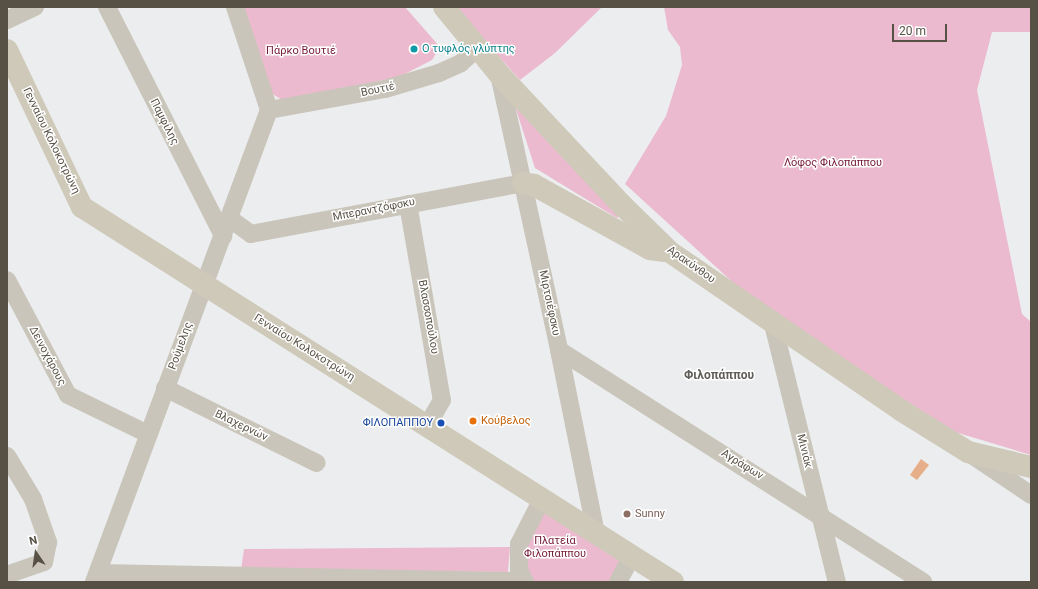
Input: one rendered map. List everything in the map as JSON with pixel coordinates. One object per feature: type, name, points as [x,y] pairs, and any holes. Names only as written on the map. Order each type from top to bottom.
[{"type":"street","points":[[7,20],[35,7]]},
{"type":"street","name":"Παμφίλης","points":[[107,7],[223,236]]},
{"type":"street","points":[[235,7],[269,110]]},
{"type":"street","name":"Αρακύνθου","points":[[444,7],[499,74],[622,205],[670,252],[772,320],[902,411],[968,452],[1031,467]]},
{"type":"street","name":"Βουτιέ","points":[[269,110],[385,90],[439,74],[461,63],[478,47]]},
{"type":"street","name":"Γενναίου Κολοκοτρώνη","points":[[7,50],[82,207],[673,582]]},
{"type":"street","name":"Μιρτσιέφσκυ","points":[[499,74],[560,350],[596,533]]},
{"type":"street","name":"Ρούμελης","points":[[96,577],[269,110]]},
{"type":"street","points":[[523,183],[534,184],[650,249],[670,252]]},
{"type":"street","name":"Μπεραντζόφσκυ","points":[[229,218],[251,234],[523,183]]},
{"type":"street","name":"Βλασσοπούλου","points":[[408,204],[442,400],[427,426]]},
{"type":"street","name":"Δεινοχάρους","points":[[7,280],[68,395],[148,434]]},
{"type":"street","name":"Μινιάκ","points":[[772,320],[837,582]]},
{"type":"street","name":"Αγράφων","points":[[560,350],[923,582]]},
{"type":"street","name":"Βλαχερνών","points":[[166,388],[317,463]]},
{"type":"street","points":[[968,452],[1031,495]]},
{"type":"street","points":[[7,456],[33,499],[44,525],[48,542],[44,562],[7,575]]},
{"type":"street","points":[[96,577],[524,581],[519,570],[519,544],[542,499]]},
{"type":"street","points":[[618,582],[632,556]]},
{"type":"green space","name":"Πάρκο Βουτιέ","points":[[236,7],[405,7],[440,47],[432,60],[399,77],[282,100],[268,91]]},
{"type":"green space","points":[[454,7],[602,7],[555,53],[520,80]]},
{"type":"green space","name":"Λόφος Φιλοπάππου","points":[[664,7],[1031,7],[1031,32],[992,32],[977,90],[1022,314],[1031,322],[1031,455],[955,432],[761,308],[625,184],[666,116],[682,65],[680,47],[668,30]]},
{"type":"green space","points":[[513,100],[620,215],[617,218],[535,168]]},
{"type":"green space","name":"Πλατεία Φιλοπάππου","points":[[542,499],[632,556],[618,582],[525,582],[528,523]]},
{"type":"green space","points":[[510,547],[508,572],[241,570],[244,549]]},
{"type":"shaded area","points":[[921,459],[929,465],[917,480],[910,475]]},
{"type":"place","name":"Ο τυφλός γλύπτης","points":[[414,49]]},
{"type":"place","name":"Κούβελος","points":[[473,421]]},
{"type":"place","name":"ΦΙΛΟΠΑΠΠΟΥ","points":[[441,423]]},
{"type":"place","name":"Sunny","points":[[627,514]]},
{"type":"district","name":"Φιλοπάππου","points":[[719,376]]}]
